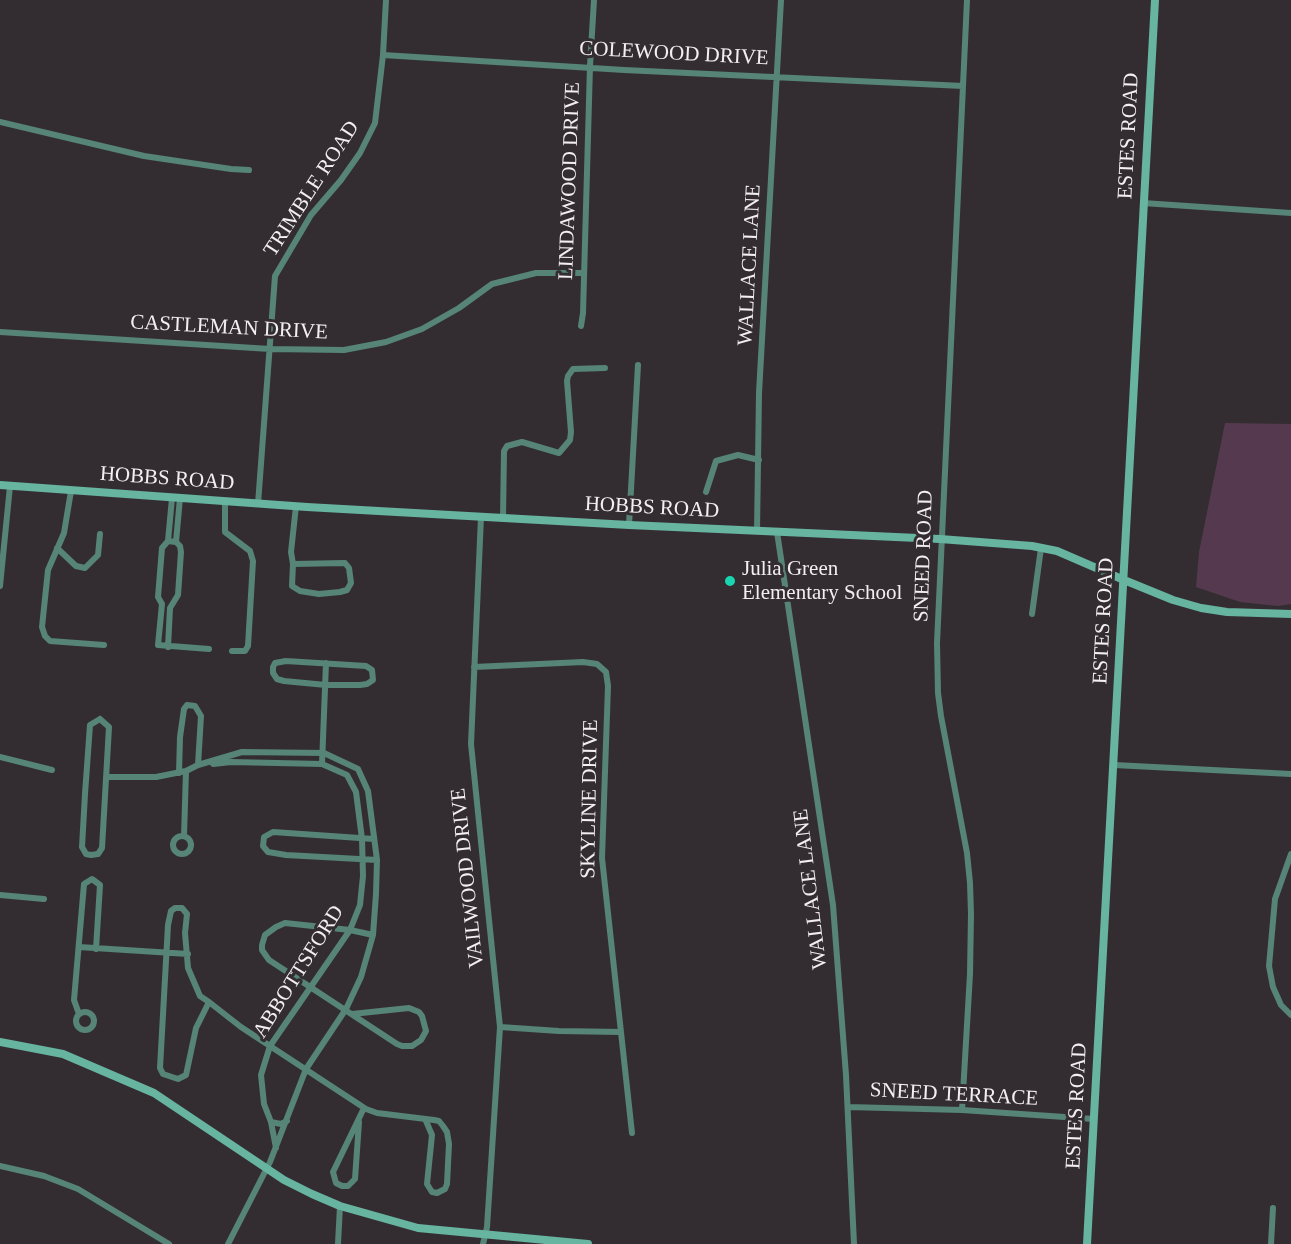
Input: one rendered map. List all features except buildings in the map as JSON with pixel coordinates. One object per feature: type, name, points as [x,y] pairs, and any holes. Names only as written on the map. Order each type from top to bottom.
[{"type":"main road","name":"ESTES ROAD","points":[[1087,1244],[1155,0]]},
{"type":"main road","name":"HOBBS ROAD","points":[[5,486],[481,517],[940,539],[1041,548],[1057,551],[1124,580],[1201,608],[1227,612],[1291,614]]},
{"type":"main road","points":[[0,1042],[63,1054],[154,1093],[267,1168],[312,1194],[340,1206],[418,1228],[484,1239],[588,1244]]},
{"type":"street","name":"TRIMBLE ROAD","points":[[258,504],[275,276],[310,215],[341,180],[360,153],[375,123],[383,55],[386,0]]},
{"type":"street","name":"LINDAWOOD DRIVE","points":[[581,326],[594,0]]},
{"type":"street","name":"WALLACE LANE","points":[[757,531],[759,393],[781,0]]},
{"type":"street","name":"SNEED ROAD","points":[[962,1110],[971,914],[967,853],[938,693],[937,643],[940,539],[967,0]]},
{"type":"street","name":"COLEWOOD DRIVE","points":[[383,55],[590,66],[624,70],[963,86]]},
{"type":"street","points":[[0,122],[144,156],[249,170]]},
{"type":"street","points":[[1143,203],[1291,213]]},
{"type":"street","name":"CASTLEMAN DRIVE","points":[[0,332],[270,350],[344,350],[387,342],[422,329],[459,308],[492,284],[536,273],[584,273]]},
{"type":"street","points":[[629,525],[638,364]]},
{"type":"street","points":[[503,518],[504,451],[507,446],[522,442],[559,453],[570,440],[571,432],[568,376],[573,369],[604,368]]},
{"type":"street","points":[[706,492],[716,461],[738,455],[759,460]]},
{"type":"street","points":[[0,586],[5,486]]},
{"type":"street","points":[[70,491],[64,533],[48,570],[42,627],[45,636],[50,641],[104,645]]},
{"type":"street","points":[[176,498],[168,542],[162,548],[158,597],[162,604],[158,643],[160,646],[168,647],[208,649]]},
{"type":"street","points":[[168,647],[170,608],[178,595],[181,552],[176,542],[176,498]]},
{"type":"street","points":[[225,502],[225,532],[250,551],[253,561],[248,646],[245,651],[232,651]]},
{"type":"street","points":[[293,564],[345,564],[349,568],[351,583],[347,590],[320,594],[300,591],[292,586],[291,552],[296,506]]},
{"type":"street","name":"VAILWOOD DRIVE","points":[[481,517],[471,744],[500,1027],[487,1227],[484,1239]]},
{"type":"street","name":"WALLACE LANE","points":[[777,532],[833,905],[848,1107],[854,1244]]},
{"type":"street","points":[[57,548],[76,566],[84,568],[98,555],[100,534]]},
{"type":"street","points":[[168,542],[176,542]]},
{"type":"street","points":[[1032,614],[1041,548]]},
{"type":"street","points":[[162,604],[173,604]]},
{"type":"street","points":[[286,661],[366,666],[372,670],[373,680],[367,684],[326,685],[277,679],[273,668],[275,663],[286,661]]},
{"type":"street","name":"SKYLINE DRIVE","points":[[474,667],[583,662],[597,664],[606,672],[608,686],[602,858],[632,1133]]},
{"type":"street","points":[[322,764],[326,663]]},
{"type":"street","points":[[184,836],[181,729],[184,709],[187,705],[195,705],[201,716],[198,765]]},
{"type":"street","points":[[100,719],[109,727],[106,777],[102,848],[98,854],[86,854],[82,847],[90,725],[100,719]]},
{"type":"street","name":"ABBOTTSFORD","points":[[106,777],[149,777],[183,772],[198,765],[242,752],[324,753],[358,769],[368,791],[377,860],[373,935],[361,977],[349,1012],[306,1069],[276,1149],[228,1244]]},
{"type":"street","points":[[0,758],[52,770]]},
{"type":"street","name":"ABBOTTSFORD","points":[[198,765],[231,762],[322,764],[346,775],[356,792],[363,859],[360,906],[350,930],[270,1046],[261,1075],[264,1104],[271,1122],[276,1149]]},
{"type":"street","points":[[1114,765],[1291,774]]},
{"type":"street","points":[[374,839],[273,832],[264,837],[263,846],[268,852],[377,860]]},
{"type":"street","points":[[1291,854],[1275,900],[1269,966],[1273,987],[1281,1005],[1291,1015]]},
{"type":"street","points":[[79,1014],[75,1007],[75,1000],[84,884],[92,879],[100,885],[96,949]]},
{"type":"street","points":[[0,895],[44,899]]},
{"type":"street","points":[[209,1002],[196,1028],[186,1075],[178,1079],[163,1074],[160,1068],[168,925],[171,911],[175,908],[182,908],[187,914],[185,933],[188,968],[200,996],[209,1002],[270,1046],[364,1108],[377,1113],[439,1121],[447,1132],[449,1144],[447,1184],[445,1190],[437,1193],[432,1192],[427,1184],[432,1135],[426,1120]]},
{"type":"street","points":[[349,1012],[409,1008],[419,1012],[422,1016],[426,1031],[417,1044],[402,1046],[310,987],[269,960],[262,950],[265,935],[285,923],[350,930],[373,935]]},
{"type":"street","points":[[79,947],[188,954]]},
{"type":"street","points":[[500,1027],[621,1032]]},
{"type":"street","name":"SNEED TERRACE","points":[[848,1107],[962,1110],[1094,1119]]},
{"type":"street","points":[[359,1122],[356,1179],[342,1186],[336,1183],[333,1172],[364,1108]]},
{"type":"street","points":[[271,1122],[281,1124],[287,1121]]},
{"type":"street","points":[[432,1135],[447,1132]]},
{"type":"street","points":[[0,1166],[44,1176],[78,1189],[169,1244]]},
{"type":"street","points":[[338,1244],[340,1206]]},
{"type":"street","points":[[1271,1244],[1273,1208]]},
{"type":"shaded area","points":[[1225,423],[1291,424],[1291,604],[1278,606],[1240,602],[1196,587],[1199,552]]},
{"type":"place","name":"Julia Green Elementary School","points":[[730,581]]}]
